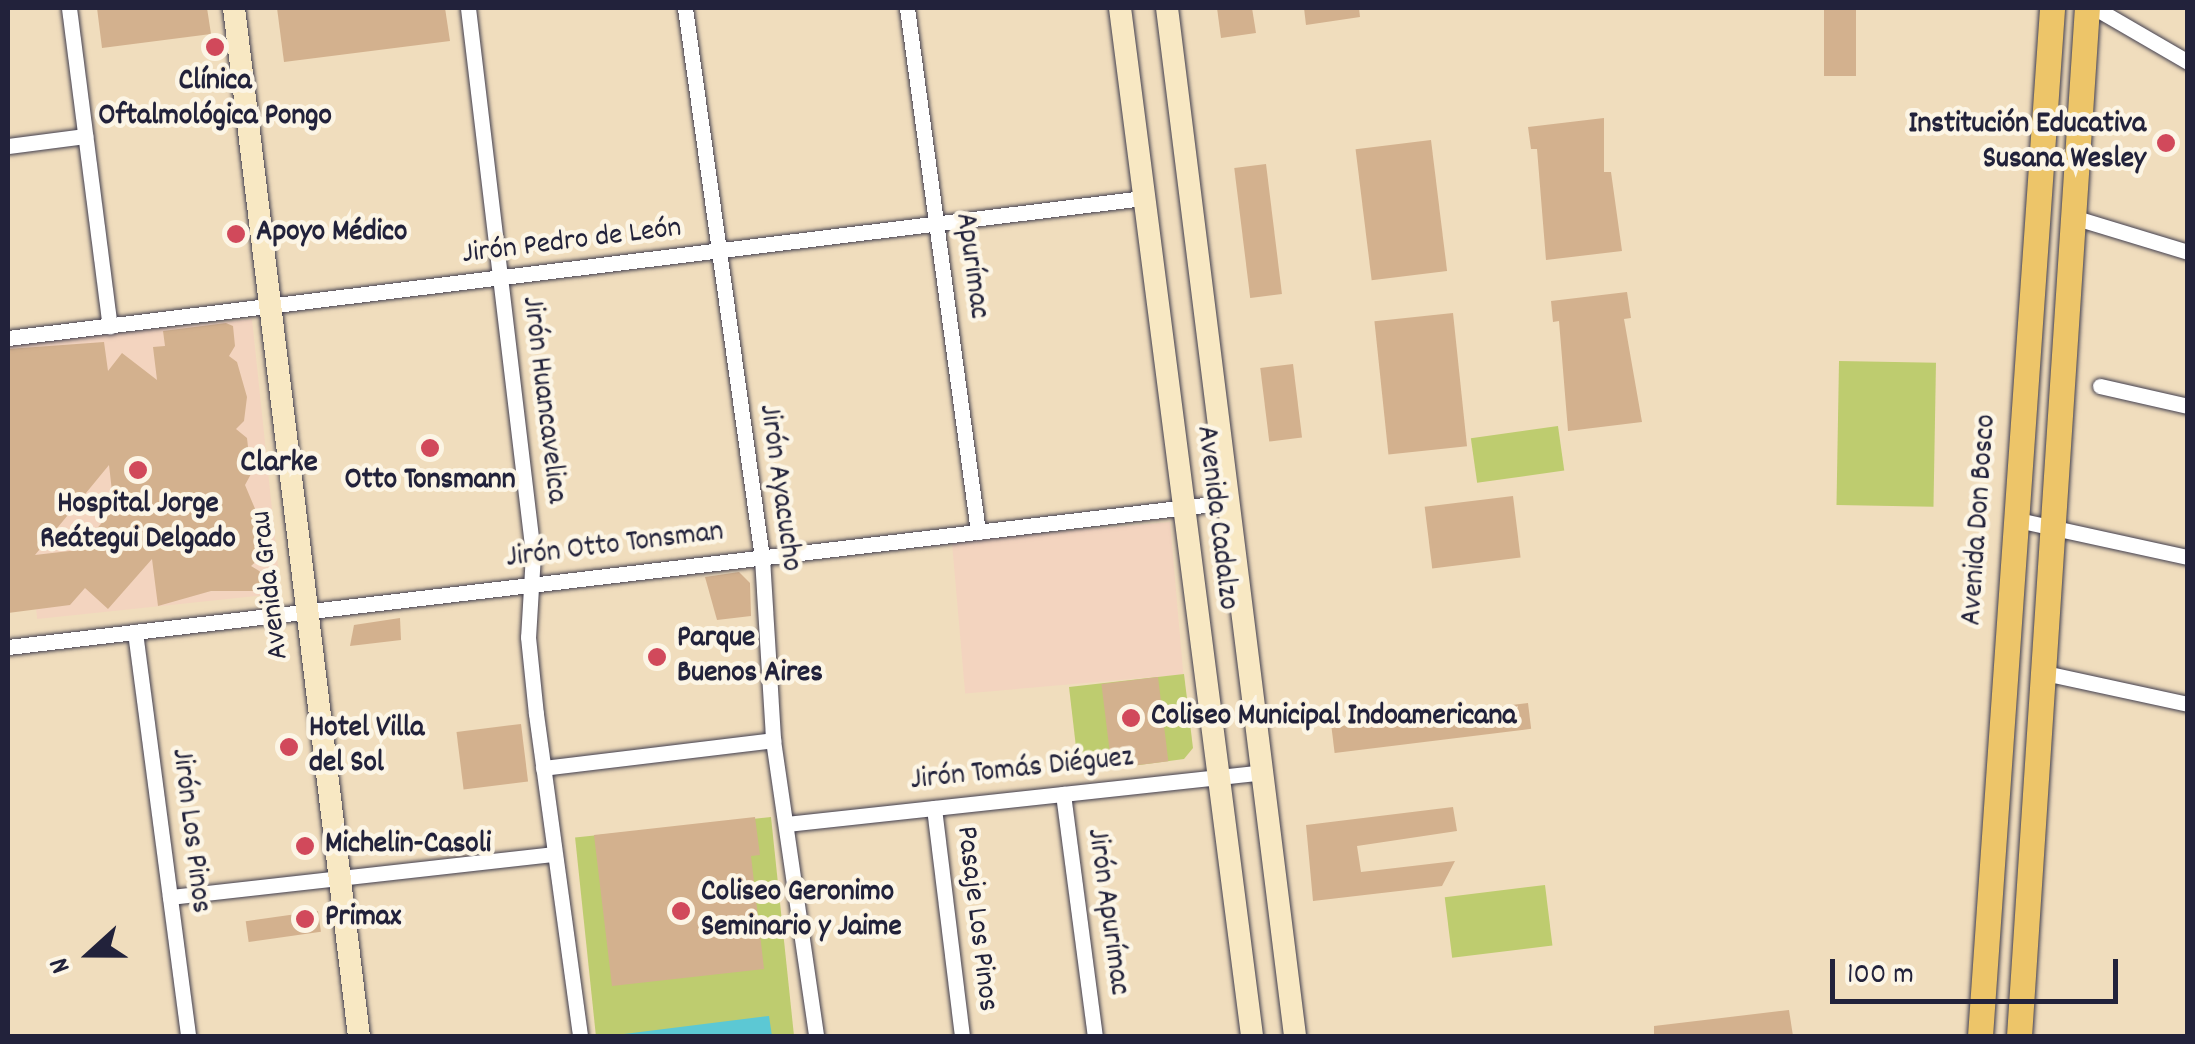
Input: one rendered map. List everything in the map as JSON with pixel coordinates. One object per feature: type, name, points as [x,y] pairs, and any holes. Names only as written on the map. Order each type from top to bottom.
[{"type":"main road","name":"Avenida Don Bosco","points":[[1980,1036],[2013,519],[2052,8]]},
{"type":"main road","points":[[2019,1036],[2040,672],[2087,8]]},
{"type":"street","points":[[69,8],[110,326]]},
{"type":"street","name":"Avenida Grau","points":[[234,8],[359,1036]]},
{"type":"street","name":"Jirón Huancavelica","points":[[468,8],[533,554],[528,637],[552,854],[580,1036]]},
{"type":"street","name":"Jirón Ayacucho","points":[[685,8],[762,558],[773,740],[816,1036]]},
{"type":"street","name":"Apurímac","points":[[907,8],[978,532]]},
{"type":"street","name":"Avenida Cadalzo","points":[[1120,8],[1252,1036]]},
{"type":"street","name":"Avenida Cadalzo","points":[[1167,8],[1294,1036]]},
{"type":"street","points":[[2096,8],[2188,62]]},
{"type":"street","points":[[8,146],[86,136]]},
{"type":"street","name":"Jirón Pedro de León","points":[[8,338],[270,309],[1143,198]]},
{"type":"street","points":[[2073,218],[2188,252]]},
{"type":"street","points":[[2100,386],[2188,406]]},
{"type":"street","name":"Jirón Otto Tonsman","points":[[8,647],[1230,502]]},
{"type":"street","points":[[2013,519],[2188,557]]},
{"type":"street","name":"Jirón Los Pinos","points":[[135,632],[188,1036]]},
{"type":"street","points":[[2040,672],[2188,704]]},
{"type":"street","points":[[543,768],[773,740]]},
{"type":"street","name":"Jirón Tomás Diéguez","points":[[787,824],[1262,772]]},
{"type":"street","name":"Jirón Apurímac","points":[[1063,794],[1095,1036]]},
{"type":"street","name":"Pasaje Los Pinos","points":[[934,808],[962,1036]]},
{"type":"street","points":[[170,898],[552,854]]},
{"type":"shaded area","name":"Hospital Jorge Reátegui Delgado","points":[[252,319],[281,593],[37,619],[8,345]]},
{"type":"shaded area","points":[[1170,522],[1183,674],[965,694],[952,541]]},
{"type":"green space","points":[[1839,361],[1936,363],[1933,507],[1836,505]]},
{"type":"green space","points":[[1558,426],[1564,471],[1477,483],[1471,438]]},
{"type":"green space","name":"Coliseo Municipal Indoamericana","points":[[1184,674],[1193,748],[1184,759],[1079,773],[1069,687]]},
{"type":"green space","name":"Coliseo Geronimo Seminario y Jaime","points":[[771,817],[794,1036],[596,1036],[575,838]]},
{"type":"green space","points":[[1545,885],[1552,946],[1452,958],[1445,897]]},
{"type":"water","points":[[769,1016],[772,1036],[624,1036],[624,1034]]},
{"type":"building","points":[[97,8],[207,8],[211,34],[102,48]]},
{"type":"building","points":[[277,8],[445,8],[450,41],[284,62]]},
{"type":"building","points":[[1217,8],[1252,8],[1256,33],[1221,38]]},
{"type":"building","points":[[1304,8],[1359,8],[1360,17],[1306,25]]},
{"type":"building","points":[[1824,8],[1856,8],[1856,76],[1824,76]]},
{"type":"building","points":[[1604,118],[1604,172],[1611,172],[1622,251],[1546,260],[1537,149],[1531,149],[1528,127]]},
{"type":"building","points":[[1431,140],[1447,271],[1372,280],[1356,149]]},
{"type":"building","points":[[1266,164],[1282,294],[1250,298],[1234,168]]},
{"type":"building","points":[[1627,292],[1631,318],[1624,319],[1642,422],[1568,431],[1559,321],[1553,322],[1551,301]]},
{"type":"building","points":[[1453,313],[1467,446],[1388,455],[1374,321]]},
{"type":"building","name":"Hospital Jorge Reátegui Delgado","points":[[226,323],[233,326],[235,346],[229,356],[237,362],[247,397],[244,421],[236,429],[247,438],[251,474],[245,485],[264,530],[262,556],[251,566],[264,574],[266,591],[211,591],[158,606],[152,559],[108,609],[85,588],[70,605],[8,613],[8,349],[104,342],[108,371],[122,353],[157,380],[153,347],[165,346],[163,331]],"holes":[[[109,465],[114,509],[78,550],[35,555]]]},
{"type":"building","points":[[1293,364],[1302,437],[1269,441],[1260,368]]},
{"type":"building","points":[[1513,496],[1521,558],[1432,568],[1425,507]]},
{"type":"building","points":[[739,572],[750,583],[751,616],[717,620],[705,577]]},
{"type":"building","points":[[400,618],[401,640],[350,646],[354,625]]},
{"type":"building","points":[[1158,677],[1168,761],[1112,768],[1101,684]]},
{"type":"building","points":[[1528,703],[1531,729],[1335,753],[1331,727]]},
{"type":"building","points":[[521,724],[528,782],[464,789],[456,732]]},
{"type":"building","points":[[1453,807],[1457,831],[1357,846],[1361,872],[1455,861],[1442,886],[1313,901],[1306,825]]},
{"type":"building","name":"Coliseo Geronimo Seminario y Jaime","points":[[755,817],[760,855],[751,856],[764,969],[612,986],[594,835]]},
{"type":"building","points":[[318,911],[321,932],[249,942],[246,921]]},
{"type":"building","points":[[1789,1010],[1793,1036],[1654,1036],[1654,1026]]},
{"type":"place","name":"Clínica Oftalmológica Pongo","points":[[215,47]]},
{"type":"place","name":"Institución Educativa Susana Wesley","points":[[2166,143]]},
{"type":"place","name":"Apoyo Médico","points":[[236,234]]},
{"type":"place","name":"Otto Tonsmann","points":[[430,448]]},
{"type":"place","name":"Hospital Jorge Reátegui Delgado","points":[[138,470]]},
{"type":"place","name":"Parque Buenos Aires","points":[[657,657]]},
{"type":"place","name":"Coliseo Municipal Indoamericana","points":[[1131,718]]},
{"type":"place","name":"Hotel Villa del Sol","points":[[289,747]]},
{"type":"place","name":"Michelin-Casoli","points":[[305,846]]},
{"type":"place","name":"Coliseo Geronimo Seminario y Jaime","points":[[681,911]]},
{"type":"place","name":"Primax","points":[[305,919]]},
{"type":"district","name":"Clarke","points":[[279,464]]}]
